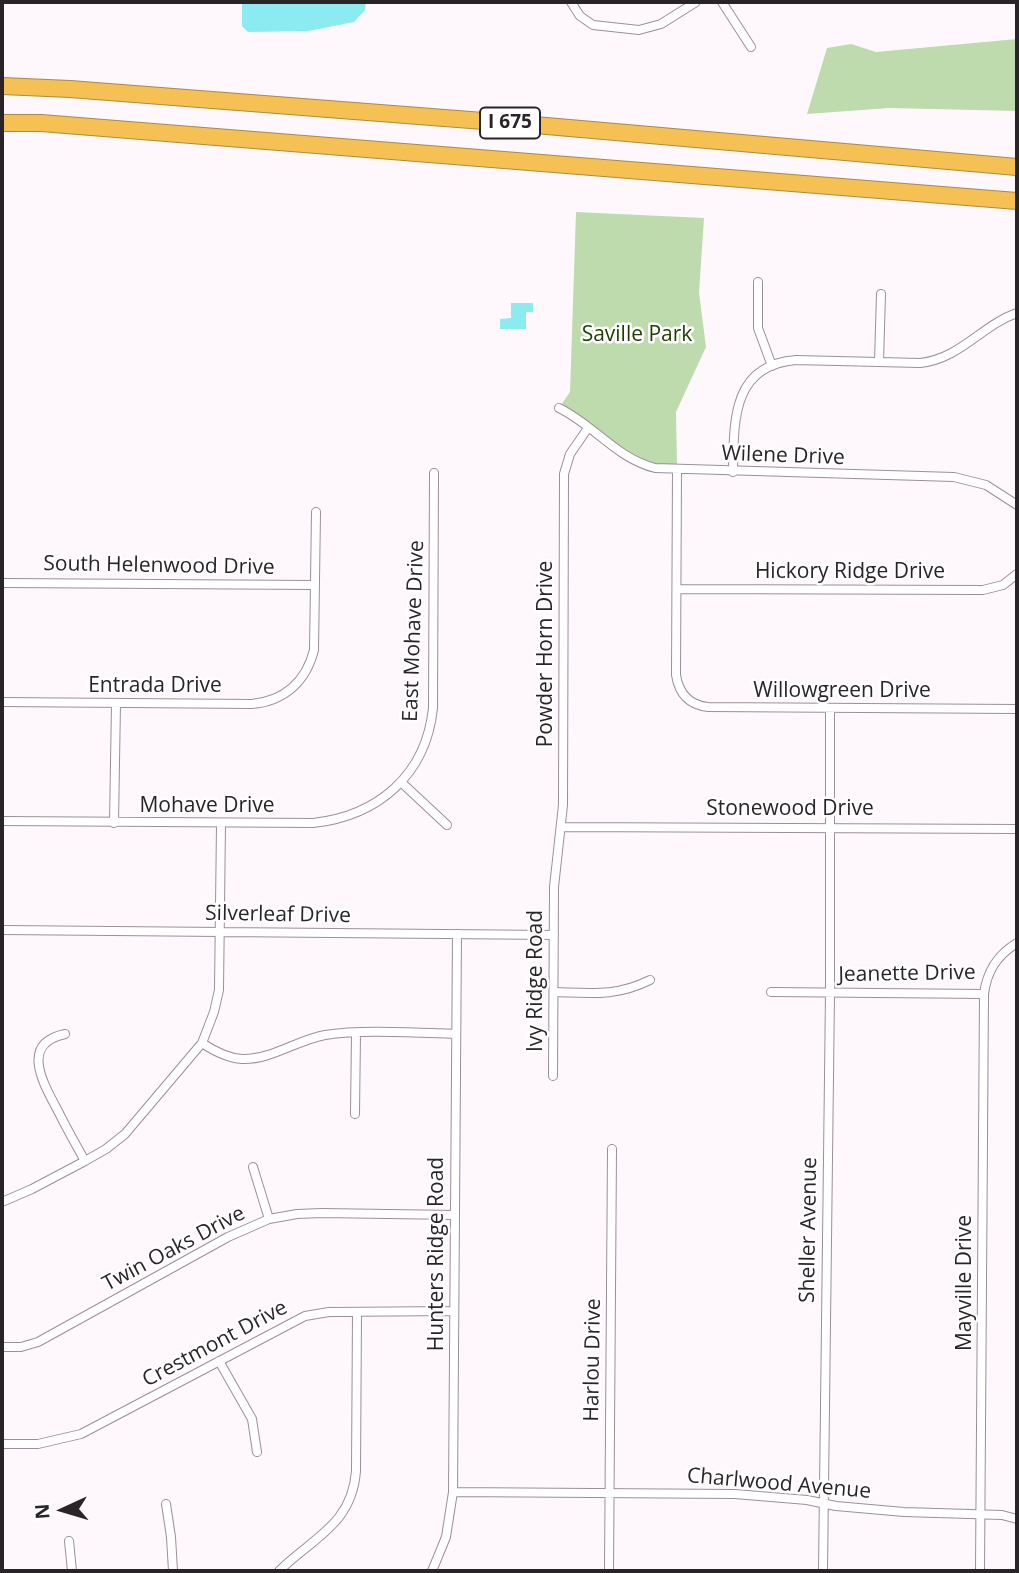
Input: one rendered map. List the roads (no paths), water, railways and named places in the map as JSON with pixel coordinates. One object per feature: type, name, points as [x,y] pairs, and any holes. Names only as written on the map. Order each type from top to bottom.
[{"type":"highway","name":"I 675","points":[[2,86],[535,125],[1017,167]]},
{"type":"highway","name":"I 675","points":[[2,123],[54,124],[1017,202]]},
{"type":"street","points":[[571,2],[580,16],[593,25],[639,30],[661,24],[696,2]]},
{"type":"street","points":[[722,2],[751,47]]},
{"type":"street","points":[[758,282],[758,328],[772,366]]},
{"type":"street","points":[[879,362],[881,294]]},
{"type":"street","points":[[733,472],[734,421],[738,402],[752,380],[772,366],[796,360],[920,363],[936,360],[954,353],[1017,313]]},
{"type":"street","name":"Wilene Drive","points":[[559,408],[573,415],[635,462],[655,468],[954,477],[986,485],[1016,501]]},
{"type":"street","name":"Powder Horn Drive","points":[[554,887],[562,827],[564,474],[570,454],[589,428]]},
{"type":"street","points":[[677,470],[677,589]]},
{"type":"street","name":"East Mohave Drive","points":[[402,783],[427,739],[432,717],[435,473]]},
{"type":"street","points":[[316,512],[316,585]]},
{"type":"street","name":"Hickory Ridge Drive","points":[[677,589],[983,590],[1003,585],[1017,574]]},
{"type":"street","name":"South Helenwood Drive","points":[[2,583],[316,585]]},
{"type":"street","name":"Entrada Drive","points":[[2,702],[262,704],[284,695],[301,680],[311,663],[314,650],[316,585]]},
{"type":"street","name":"Willowgreen Drive","points":[[677,589],[677,683],[687,699],[704,707],[1017,709]]},
{"type":"street","points":[[114,823],[116,703]]},
{"type":"street","name":"Sheller Avenue","points":[[823,1571],[830,993],[830,708]]},
{"type":"street","points":[[402,783],[447,825]]},
{"type":"street","name":"Mohave Drive","points":[[2,821],[313,823],[331,820],[374,804],[402,783]]},
{"type":"street","points":[[2,1202],[85,1161],[125,1134],[202,1042],[218,1000],[221,824]]},
{"type":"street","name":"Stonewood Drive","points":[[562,827],[1017,829]]},
{"type":"street","name":"Ivy Ridge Road","points":[[553,1076],[554,887]]},
{"type":"street","name":"Silverleaf Drive","points":[[2,930],[554,935]]},
{"type":"street","name":"Hunters Ridge Road","points":[[432,1571],[446,1537],[453,1492],[457,934]]},
{"type":"street","name":"Jeanette Drive","points":[[771,992],[984,994],[992,967],[1003,953],[1017,943]]},
{"type":"street","points":[[554,992],[613,993],[650,980]]},
{"type":"street","name":"Mayville Drive","points":[[980,1571],[984,994]]},
{"type":"street","points":[[202,1042],[234,1058],[253,1059],[312,1038],[356,1033],[456,1034]]},
{"type":"street","points":[[355,1114],[356,1033]]},
{"type":"street","points":[[65,1034],[50,1039],[42,1046],[38,1069],[85,1161]]},
{"type":"street","name":"Harlou Drive","points":[[608,1571],[612,1149]]},
{"type":"street","points":[[253,1167],[269,1219]]},
{"type":"street","name":"Twin Oaks Drive","points":[[2,1347],[21,1347],[38,1342],[228,1237],[269,1219],[321,1213],[455,1214]]},
{"type":"street","name":"Crestmont Drive","points":[[2,1444],[46,1443],[81,1434],[306,1316],[329,1312],[454,1311]]},
{"type":"street","points":[[279,1571],[333,1526],[353,1490],[356,1471],[357,1312]]},
{"type":"street","points":[[219,1361],[252,1419],[257,1452]]},
{"type":"street","name":"Charlwood Avenue","points":[[453,1492],[735,1494],[904,1512],[1002,1515],[1017,1519]]},
{"type":"street","points":[[166,1504],[173,1571]]},
{"type":"street","points":[[69,1541],[72,1571]]},
{"type":"water","points":[[242,2],[366,2],[365,10],[354,22],[309,31],[248,32],[242,26]]},
{"type":"water","points":[[511,303],[533,303],[533,312],[526,312],[526,329],[500,329],[500,319],[511,318]]},
{"type":"park label","name":"Saville Park","points":[[637,335]]}]
